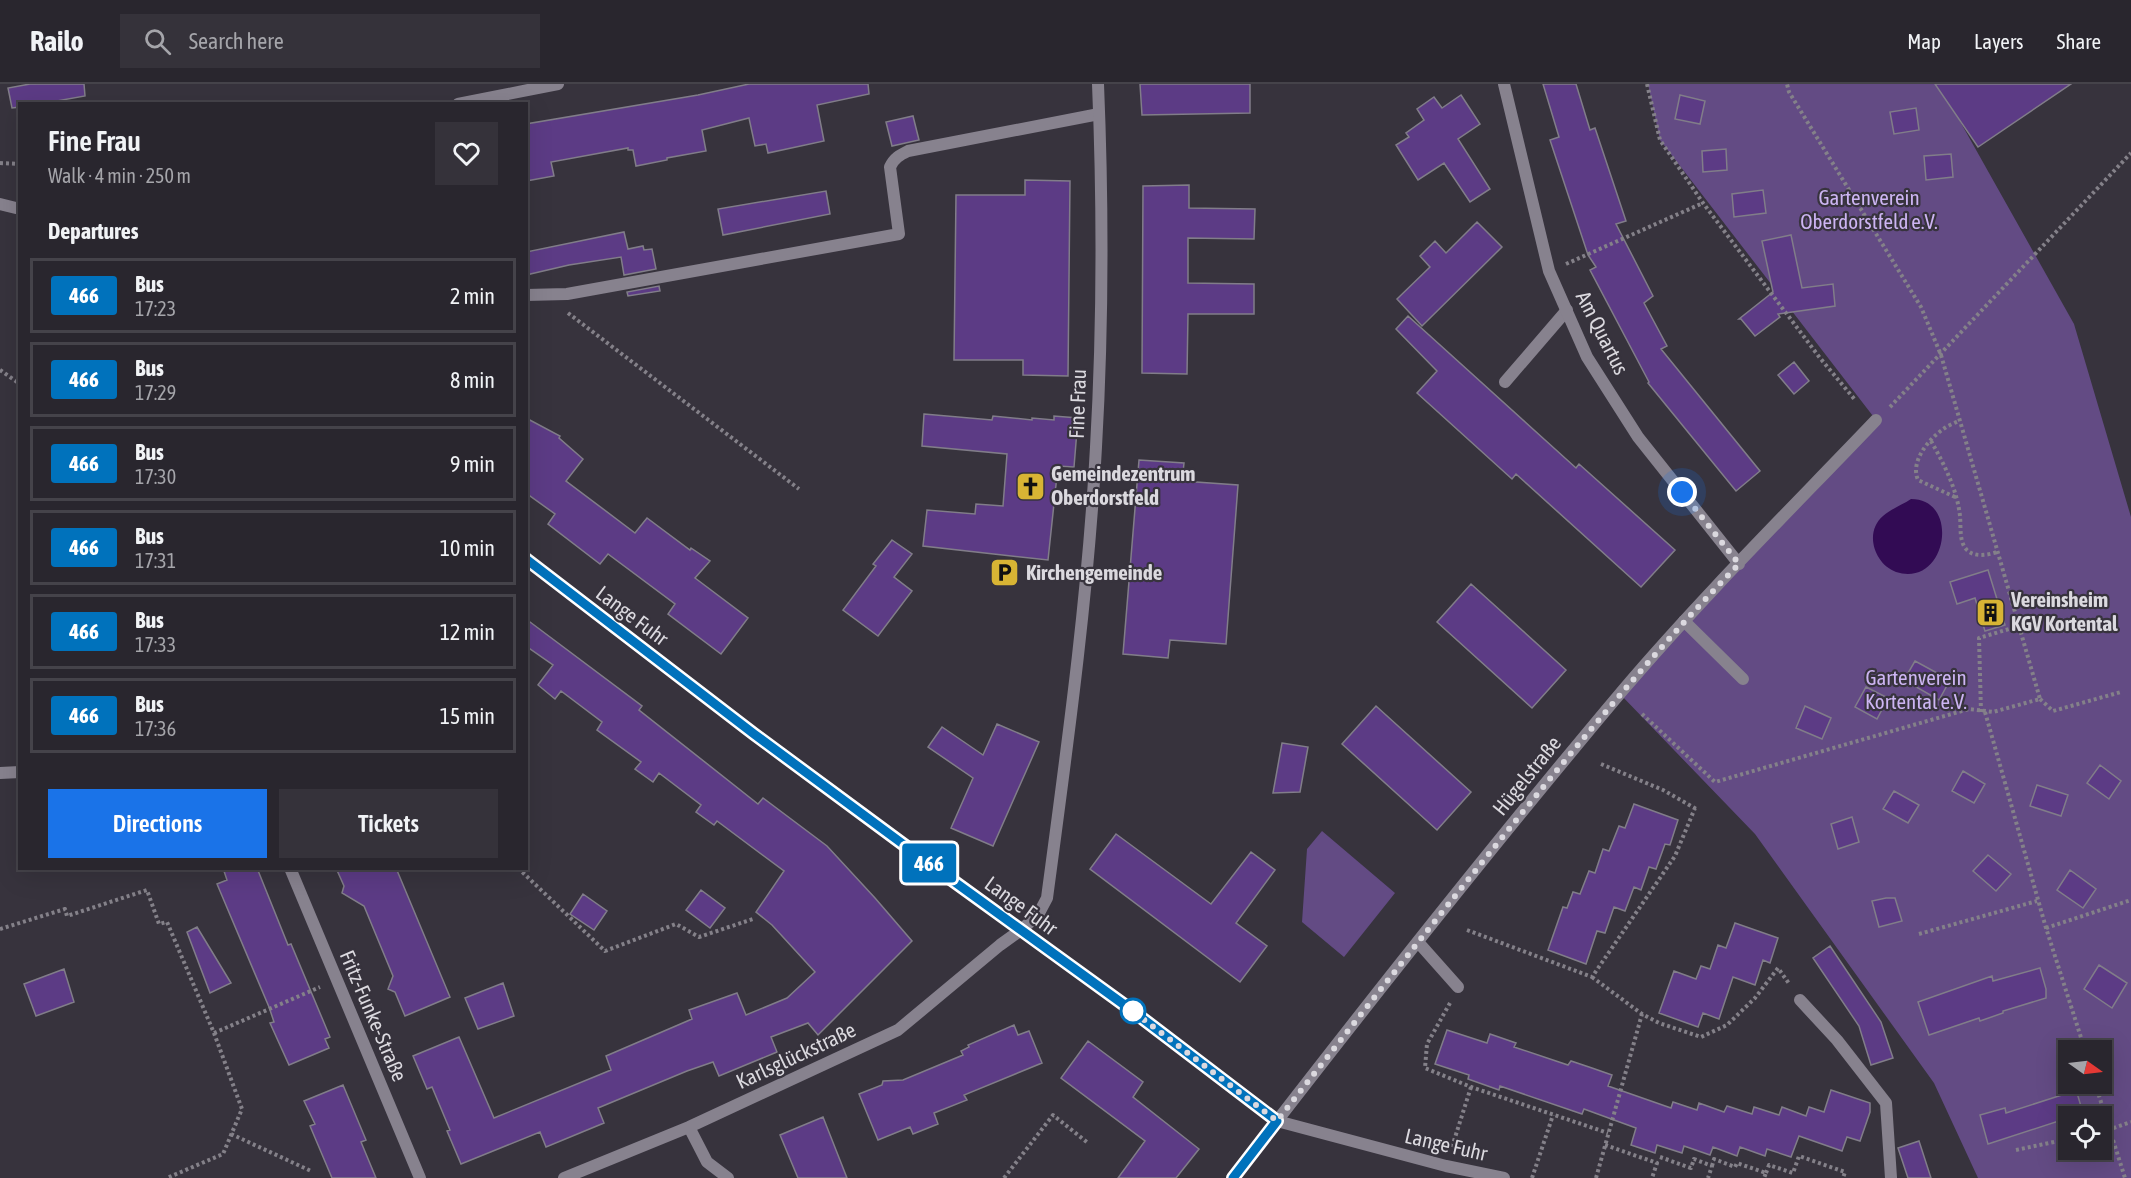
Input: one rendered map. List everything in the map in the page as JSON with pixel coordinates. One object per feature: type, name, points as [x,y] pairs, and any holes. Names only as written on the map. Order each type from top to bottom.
[{"type":"street","points":[[468,102],[558,84]]},
{"type":"street","name":"Fine Frau","points":[[1021,930],[1038,915],[1047,898],[1071,724],[1087,567],[1096,449],[1100,344],[1101,159],[1098,84]]},
{"type":"street","name":"Am Quartus","points":[[1504,84],[1549,271],[1587,357],[1638,437],[1739,564]]},
{"type":"street","points":[[528,295],[567,294],[899,234],[890,167],[892,161],[899,155],[908,151],[1099,114]]},
{"type":"street","points":[[0,204],[18,208]]},
{"type":"street","points":[[1505,382],[1567,310]]},
{"type":"street","name":"Hügelstraße","points":[[1233,1178],[1418,942],[1622,692],[1684,621],[1876,420]]},
{"type":"street","name":"Lange Fuhr","points":[[528,562],[754,734],[1130,1009],[1277,1121],[1446,1166],[1504,1178]]},
{"type":"street","points":[[1684,621],[1743,680]]},
{"type":"street","points":[[0,773],[18,772]]},
{"type":"street","name":"Fritz-Funke-Straße","points":[[291,870],[420,1178]]},
{"type":"street","name":"Karlsglückstraße","points":[[564,1178],[688,1127],[898,1030],[1021,930]]},
{"type":"street","points":[[1418,942],[1458,987]]},
{"type":"street","points":[[1800,999],[1837,1040],[1886,1103],[1891,1178]]},
{"type":"street","points":[[688,1127],[707,1162],[728,1178]]},
{"type":"path","points":[[1647,84],[1660,140],[1703,203],[1820,358],[1856,401]]},
{"type":"path","points":[[1787,84],[1789,92],[1921,308],[1941,355],[2040,699],[2053,711],[2121,692]]},
{"type":"path","points":[[1876,420],[1941,355],[2131,153]]},
{"type":"path","points":[[0,162],[18,164]]},
{"type":"path","points":[[1563,265],[1703,203]]},
{"type":"path","points":[[544,294],[799,489]]},
{"type":"path","points":[[0,370],[18,383]]},
{"type":"path","points":[[1955,497],[1925,484],[1918,480],[1916,475],[1917,460],[1931,441],[1942,429],[1959,421]]},
{"type":"path","points":[[1931,441],[1944,464],[1955,497],[1960,514],[1962,542],[1966,549],[1974,554],[1986,555],[1997,552]]},
{"type":"path","points":[[2019,626],[1979,638],[1983,712],[2037,901],[2082,1040]]},
{"type":"path","points":[[1642,714],[1715,782],[1969,710],[1993,712],[2040,699]]},
{"type":"path","points":[[1592,977],[1675,856],[1697,809],[1663,790],[1601,764]]},
{"type":"path","points":[[520,870],[605,951],[676,924],[699,937],[753,919]]},
{"type":"path","points":[[0,929],[65,909],[67,916],[147,890],[159,924],[167,922],[214,1033],[242,1109],[223,1154],[167,1178]]},
{"type":"path","points":[[2046,928],[2131,900]]},
{"type":"path","points":[[1919,934],[2037,901]]},
{"type":"path","points":[[1467,930],[1592,977],[1642,1014],[1659,1023],[1701,1037],[1727,1025],[1755,998],[1778,968],[1800,999]]},
{"type":"path","points":[[214,1033],[337,980]]},
{"type":"path","points":[[1458,987],[1445,1016],[1427,1044],[1425,1068],[1471,1087],[1608,1133]]},
{"type":"path","points":[[1596,1178],[1642,1014]]},
{"type":"path","points":[[1446,1166],[1471,1087]]},
{"type":"path","points":[[1004,1178],[1053,1115],[1088,1143]]},
{"type":"path","points":[[1532,1178],[1553,1115]]},
{"type":"path","points":[[2112,1129],[2131,1122]]},
{"type":"path","points":[[231,1134],[310,1171]]},
{"type":"path","points":[[2112,1136],[2125,1178]]},
{"type":"path","points":[[2016,1150],[2058,1141]]},
{"type":"path","points":[[1605,1145],[1657,1163]]},
{"type":"path","points":[[1652,1178],[1660,1155],[1691,1168],[1694,1159],[1712,1166]]},
{"type":"path","points":[[1708,1178],[1714,1159],[1735,1167],[1737,1163],[1765,1175],[1769,1165],[1793,1173],[1799,1156],[1845,1172],[1843,1178]]},
{"type":"green space","name":"Gartenverein Kortental e.V.","points":[[1648,84],[1939,84],[2074,324],[2131,517],[2131,1178],[1978,1178],[1934,1083],[1755,834],[1620,694],[1876,420],[1660,140]]},
{"type":"green space","points":[[1322,831],[1395,893],[1344,957],[1302,922],[1307,849]]},
{"type":"shaded area","points":[[1911,499],[1927,503],[1937,513],[1942,526],[1941,542],[1936,556],[1927,567],[1913,573],[1896,572],[1888,568],[1877,555],[1873,539],[1874,530],[1883,516]]},
{"type":"building","points":[[30,84],[84,84],[85,96],[51,102],[18,102],[18,107],[12,108],[8,88]]},
{"type":"building","points":[[749,84],[868,84],[869,94],[817,105],[824,141],[768,153],[766,144],[755,146],[749,118],[702,130],[706,151],[636,166],[633,150],[628,150],[628,148],[551,162],[554,176],[528,181],[528,124],[698,95]]},
{"type":"building","points":[[1140,84],[1250,84],[1250,113],[1142,115]]},
{"type":"building","points":[[1543,84],[1576,84],[1590,130],[1595,128],[1626,221],[1616,224],[1653,296],[1644,303],[1667,346],[1661,349],[1760,471],[1736,491],[1648,383],[1590,270],[1596,267],[1588,255],[1550,140],[1559,137]]},
{"type":"building","points":[[1935,84],[2071,84],[1978,147]]},
{"type":"building","points":[[1461,95],[1480,124],[1458,139],[1490,189],[1470,202],[1444,163],[1418,180],[1396,145],[1409,137],[1406,133],[1424,120],[1417,109],[1434,97],[1442,108]]},
{"type":"building","points":[[1680,95],[1705,101],[1700,124],[1675,119]]},
{"type":"building","points":[[1916,108],[1919,130],[1894,134],[1890,112]]},
{"type":"building","points":[[913,116],[919,140],[892,146],[886,122]]},
{"type":"building","points":[[1726,149],[1727,170],[1703,172],[1702,151]]},
{"type":"building","points":[[1951,154],[1953,177],[1926,180],[1924,156]]},
{"type":"building","points":[[1025,180],[1070,181],[1068,376],[1023,375],[1023,360],[954,360],[956,195],[1025,195]]},
{"type":"building","points":[[1189,185],[1189,208],[1255,209],[1254,239],[1188,238],[1188,283],[1254,284],[1254,314],[1188,314],[1187,374],[1142,373],[1143,186]]},
{"type":"building","points":[[1763,190],[1766,213],[1734,217],[1732,194]]},
{"type":"building","points":[[826,191],[830,214],[723,235],[718,209]]},
{"type":"building","points":[[1477,222],[1502,247],[1422,326],[1397,299],[1430,267],[1420,256],[1435,241],[1446,253]]},
{"type":"building","points":[[624,232],[628,249],[643,246],[644,250],[652,249],[656,269],[624,275],[621,257],[528,275],[528,252]]},
{"type":"building","points":[[1791,235],[1802,288],[1833,284],[1835,306],[1778,314],[1780,317],[1755,336],[1739,319],[1773,292],[1762,241]]},
{"type":"building","points":[[659,286],[660,291],[628,296],[627,292]]},
{"type":"building","points":[[1408,316],[1576,468],[1579,464],[1675,550],[1641,587],[1516,474],[1512,479],[1417,393],[1437,371],[1396,329]]},
{"type":"building","points":[[1794,362],[1809,381],[1794,394],[1778,375]]},
{"type":"building","points":[[924,414],[992,420],[993,416],[1032,420],[1032,418],[1054,420],[1054,416],[1078,418],[1074,467],[1058,466],[1048,560],[923,546],[927,510],[975,514],[976,504],[1003,506],[1007,454],[922,446]]},
{"type":"building","points":[[528,419],[560,436],[559,438],[583,459],[566,481],[635,533],[647,518],[690,550],[691,548],[710,561],[695,578],[748,618],[721,654],[668,614],[675,604],[608,554],[600,564],[548,524],[555,514],[528,494]]},
{"type":"building","points":[[1139,460],[1184,463],[1182,481],[1238,485],[1226,644],[1170,640],[1168,658],[1123,654]]},
{"type":"building","points":[[892,540],[912,554],[894,577],[912,591],[878,636],[843,610],[876,566],[873,564]]},
{"type":"building","name":"Vereinsheim KGV Kortental","points":[[1988,570],[2005,625],[1985,631],[1975,598],[1957,604],[1950,582]]},
{"type":"building","points":[[1471,584],[1566,670],[1532,708],[1437,622]]},
{"type":"building","points":[[528,620],[642,706],[639,710],[758,804],[763,798],[827,846],[912,941],[818,1035],[808,1023],[771,1037],[777,1052],[719,1076],[713,1062],[598,1108],[604,1123],[546,1147],[540,1132],[461,1164],[432,1087],[427,1089],[413,1056],[459,1037],[494,1118],[611,1070],[606,1056],[692,1019],[689,1010],[737,993],[746,1015],[787,998],[815,972],[772,925],[756,912],[784,871],[717,821],[714,825],[696,812],[701,805],[659,773],[653,782],[635,769],[641,762],[597,730],[602,722],[561,691],[555,699],[538,685],[553,665],[528,647]]},
{"type":"building","points":[[1915,661],[1950,680],[1939,700],[1904,680]]},
{"type":"building","points":[[1866,687],[1888,698],[1877,719],[1855,707]]},
{"type":"building","points":[[1376,706],[1471,792],[1437,830],[1342,744]]},
{"type":"building","points":[[1805,706],[1831,718],[1822,739],[1796,728]]},
{"type":"building","points":[[997,724],[1039,742],[993,846],[951,828],[973,778],[928,747],[942,727],[983,755]]},
{"type":"building","points":[[1282,743],[1308,747],[1300,792],[1273,793]]},
{"type":"building","points":[[2100,765],[2121,781],[2109,799],[2087,783]]},
{"type":"building","points":[[1963,771],[1985,784],[1974,803],[1952,791]]},
{"type":"building","points":[[2037,785],[2068,795],[2061,816],[2030,806]]},
{"type":"building","points":[[1894,791],[1919,805],[1908,823],[1883,809]]},
{"type":"building","points":[[1634,804],[1678,820],[1670,845],[1665,844],[1656,869],[1649,867],[1641,890],[1634,887],[1625,911],[1614,907],[1605,933],[1597,931],[1586,964],[1548,950],[1563,907],[1567,908],[1573,892],[1580,894],[1589,871],[1595,873],[1603,849],[1609,851],[1619,826],[1625,828]]},
{"type":"building","points":[[1852,817],[1859,842],[1838,849],[1831,824]]},
{"type":"building","points":[[1116,834],[1211,904],[1251,852],[1275,870],[1236,923],[1267,946],[1240,982],[1090,869]]},
{"type":"building","points":[[1988,855],[2011,874],[1996,891],[1973,871]]},
{"type":"building","points":[[224,870],[258,870],[288,945],[291,944],[330,1037],[325,1039],[329,1048],[289,1065],[270,1023],[274,1022],[269,1007],[217,884],[227,880]]},
{"type":"building","points":[[337,870],[397,870],[450,997],[405,1016],[395,992],[388,989],[393,976],[364,906],[342,893],[344,886]]},
{"type":"building","points":[[2070,870],[2096,889],[2083,908],[2057,890]]},
{"type":"building","points":[[701,890],[725,908],[710,928],[686,910]]},
{"type":"building","points":[[583,894],[607,911],[594,930],[570,914]]},
{"type":"building","points":[[1895,898],[1902,921],[1879,927],[1872,901]]},
{"type":"building","points":[[1735,923],[1778,938],[1770,963],[1763,960],[1755,985],[1733,977],[1719,1019],[1703,1013],[1698,1027],[1659,1013],[1674,971],[1696,979],[1701,966],[1710,969],[1718,945],[1726,948]]},
{"type":"building","points":[[197,927],[231,983],[210,993],[187,932]]},
{"type":"building","points":[[1830,946],[1881,1022],[1893,1058],[1871,1065],[1859,1026],[1813,958]]},
{"type":"building","points":[[2099,965],[2127,983],[2112,1008],[2084,989]]},
{"type":"building","points":[[2040,968],[2046,998],[2003,1011],[2003,1013],[1980,1021],[1979,1018],[1929,1035],[1918,1002],[1992,976],[1993,981]]},
{"type":"building","points":[[64,969],[74,1002],[36,1016],[24,984]]},
{"type":"building","points":[[503,983],[514,1016],[478,1029],[465,998]]},
{"type":"building","points":[[1014,1025],[1018,1035],[1029,1031],[1042,1063],[964,1095],[967,1100],[934,1113],[938,1124],[913,1134],[910,1127],[878,1140],[859,1094],[882,1085],[883,1081],[903,1080],[963,1055],[961,1051],[969,1047],[968,1045]]},
{"type":"building","points":[[1447,1030],[1487,1043],[1490,1034],[1516,1043],[1514,1047],[1568,1065],[1571,1061],[1592,1068],[1612,1075],[1608,1086],[1671,1108],[1673,1102],[1697,1110],[1699,1103],[1724,1112],[1727,1106],[1752,1114],[1754,1107],[1779,1115],[1782,1107],[1806,1116],[1809,1107],[1824,1112],[1831,1090],[1870,1103],[1870,1112],[1860,1141],[1847,1137],[1842,1151],[1799,1136],[1791,1157],[1767,1149],[1765,1156],[1740,1147],[1737,1156],[1713,1147],[1710,1155],[1684,1146],[1682,1153],[1657,1145],[1655,1153],[1631,1145],[1636,1128],[1584,1109],[1582,1114],[1500,1086],[1499,1090],[1468,1079],[1469,1075],[1435,1064]]},
{"type":"building","points":[[1088,1041],[1143,1082],[1133,1097],[1199,1149],[1176,1178],[1118,1178],[1145,1141],[1061,1078]]},
{"type":"building","points":[[343,1085],[366,1140],[361,1142],[376,1178],[332,1178],[310,1126],[315,1124],[304,1101]]},
{"type":"building","points":[[2065,1094],[2077,1094],[2081,1106],[2058,1106],[2058,1121],[1988,1144],[1980,1115],[2005,1108],[2006,1113]]},
{"type":"building","points":[[823,1117],[847,1178],[798,1178],[780,1135]]},
{"type":"building","points":[[1919,1141],[1931,1178],[1908,1178],[1898,1148]]},
{"type":"bus line","name":"466","points":[[528,561],[754,734],[1130,1009],[1277,1121],[1233,1178]]},
{"type":"place","name":"Gemeindezentrum Oberdorstfeld","points":[[1030,486]]},
{"type":"place","name":"Kirchengemeinde","points":[[1005,573]]},
{"type":"place","name":"Vereinsheim KGV Kortental","points":[[1990,612]]},
{"type":"route","points":[[1133,1011],[1130,1009],[1277,1121],[1436,917],[1622,692],[1684,621],[1739,564],[1682,492]]},
{"type":"park label","name":"Gartenverein Oberdorstfeld e.V.","points":[[1869,210]]}]
